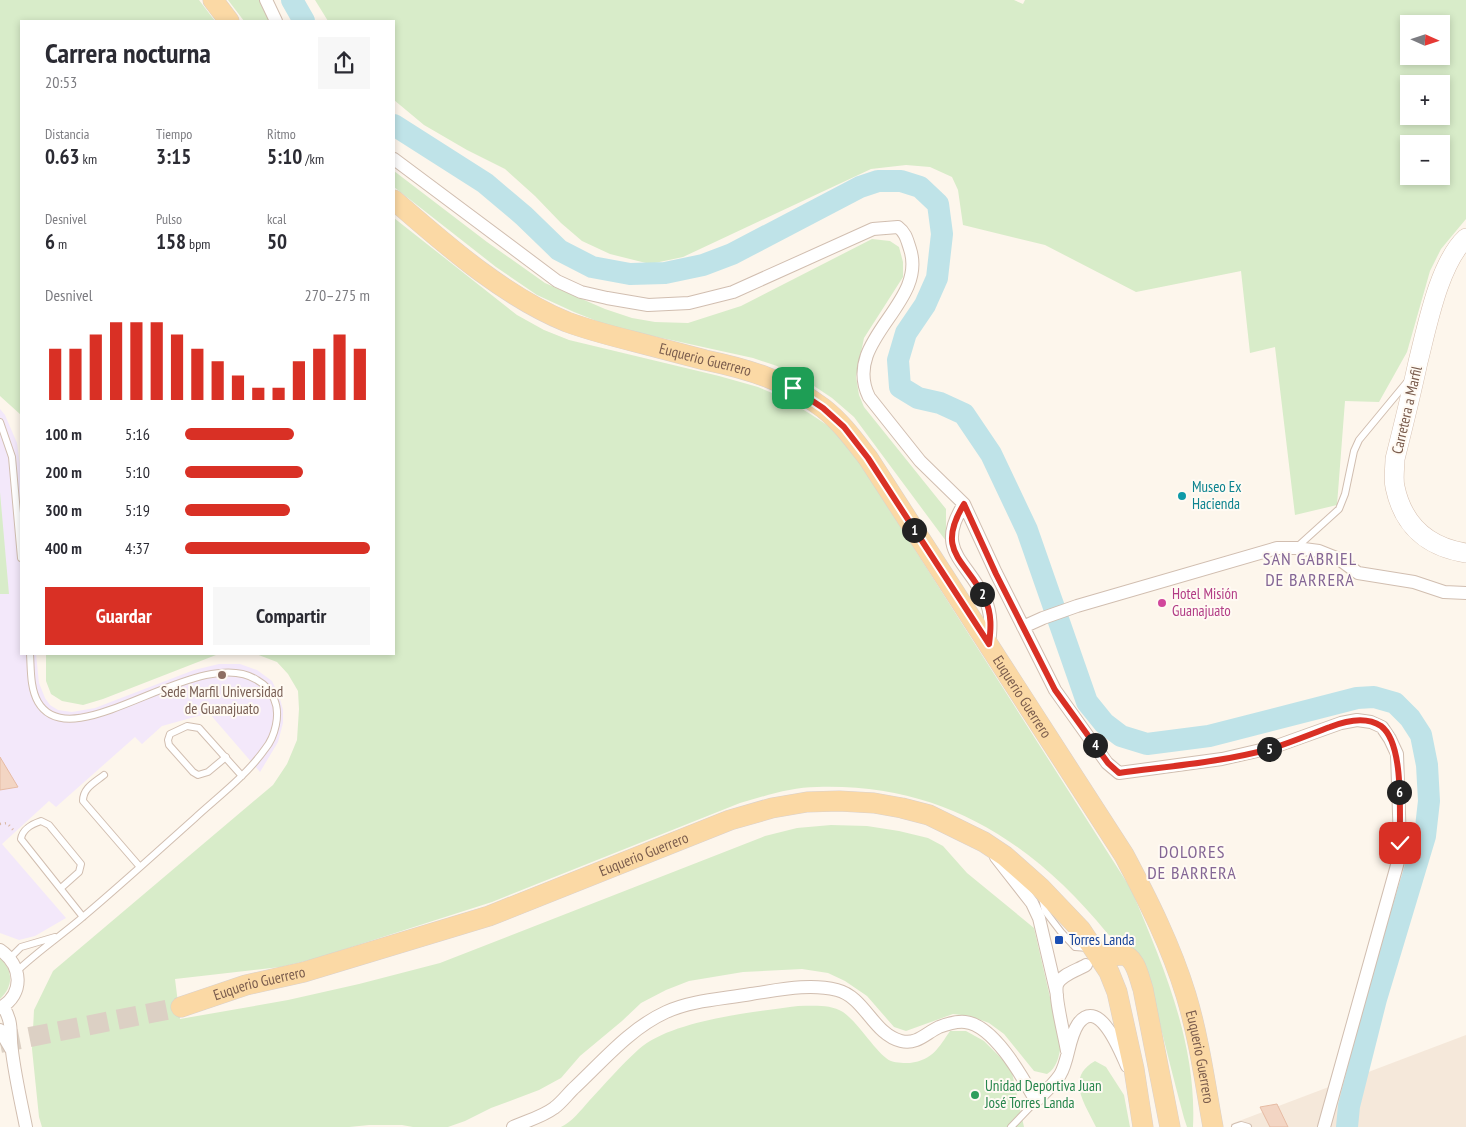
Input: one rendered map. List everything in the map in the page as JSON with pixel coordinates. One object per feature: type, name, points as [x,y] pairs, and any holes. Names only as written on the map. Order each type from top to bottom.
[{"type":"main road","points":[[213,0],[228,20]]},
{"type":"main road","name":"Euquerio Guerrero","points":[[395,201],[484,274],[535,307],[566,322],[600,333],[735,366],[766,376],[793,388],[823,408],[844,427],[868,458],[1124,855],[1146,897],[1170,952],[1186,996],[1213,1127]]},
{"type":"main road","name":"Carretera a Marfil","points":[[1466,238],[1444,272],[1432,306],[1395,460],[1394,485],[1402,510],[1414,529],[1433,544],[1466,553]]},
{"type":"main road","name":"Euquerio Guerrero","points":[[181,1007],[246,985],[304,972],[489,916],[730,820],[772,808],[807,802],[874,803],[929,815],[984,842],[1005,856],[1040,887],[1081,930],[1096,956],[1109,972],[1118,992],[1143,1127]]},
{"type":"main road","points":[[1096,956],[1127,956],[1136,969],[1143,989],[1170,1127]]},
{"type":"street","points":[[266,0],[276,20]]},
{"type":"street","points":[[395,160],[558,281],[580,292],[648,305],[688,303],[734,292],[873,229],[898,226],[905,232],[914,260],[913,273],[910,284],[866,357],[863,373],[864,388],[869,397],[920,461],[964,504],[996,574],[1055,690],[1108,763],[1119,773],[1222,759],[1274,747],[1341,723],[1357,720],[1371,722],[1382,727],[1397,754],[1399,858],[1324,1127]]},
{"type":"street","points":[[964,504],[953,529],[952,546],[959,560],[985,598],[990,614],[989,644]]},
{"type":"street","points":[[1023,627],[1042,618],[1077,606],[1277,548],[1296,548],[1319,552],[1339,559],[1358,573],[1414,582],[1444,592],[1466,593]]},
{"type":"street","points":[[984,842],[1032,903],[1039,918],[1068,1052]]},
{"type":"street","points":[[5,954],[17,971],[16,991],[11,1000],[2,1007],[9,1016],[12,1029],[11,1049],[26,1127]]},
{"type":"street","points":[[1057,995],[1057,985],[1060,980],[1096,956]]},
{"type":"street","points":[[513,1127],[554,1108],[625,1040],[648,1022],[667,1012],[696,1003],[791,989],[818,987],[840,991],[854,1000],[891,1038],[904,1042],[919,1040],[937,1028],[952,1022],[966,1022],[982,1030],[1006,1052],[1036,1101],[1060,1074],[1079,1024],[1092,1017],[1100,1020],[1108,1027],[1136,1086]]},
{"type":"street","points":[[0,1030],[11,1049]]},
{"type":"lane","points":[[1296,548],[1339,509],[1345,494],[1354,451],[1359,440],[1416,371]]},
{"type":"lane","points":[[0,422],[12,457],[20,547]]},
{"type":"lane","points":[[17,971],[39,951],[83,917],[242,776],[266,748],[274,733],[277,714],[275,699],[264,684],[250,675],[216,672],[184,681],[94,716],[74,720],[62,719],[50,715],[38,702],[33,687],[30,655]]},
{"type":"lane","points":[[226,757],[208,772],[198,775],[193,772],[169,745],[170,734],[187,726],[199,728],[226,757],[242,776]]},
{"type":"lane","points":[[104,775],[88,787],[83,795],[83,801],[140,867]]},
{"type":"lane","points":[[61,888],[79,872],[81,864],[49,825],[40,821],[34,823],[22,834],[20,839],[83,917]]},
{"type":"lane","points":[[5,954],[61,935]]},
{"type":"lane","points":[[1011,1127],[1036,1101]]},
{"type":"lane","points":[[1235,1127],[1241,1125],[1248,1127]]},
{"type":"path","points":[[0,824],[7,823],[20,839]]},
{"type":"shaded area","name":"Sede Marfil Universidad de Guanajuato","points":[[0,409],[5,415],[17,443],[20,466],[20,655],[36,655],[39,683],[50,705],[58,710],[72,712],[95,708],[194,670],[219,664],[240,664],[257,670],[272,681],[279,695],[283,710],[283,723],[278,742],[260,772],[209,713],[162,726],[142,744],[135,737],[56,807],[49,801],[2,844],[66,918],[35,936],[19,940],[0,933]]},
{"type":"shaded area","points":[[1466,1035],[1466,1127],[1231,1127],[1231,1124]]},
{"type":"green space","points":[[0,0],[199,0],[214,20],[20,20],[20,414],[0,396]]},
{"type":"green space","points":[[228,0],[260,0],[269,20],[243,20]]},
{"type":"green space","points":[[315,0],[1014,0],[1023,4],[1025,0],[1466,0],[1466,219],[1441,249],[1430,271],[1407,352],[1379,402],[1345,401],[1337,505],[1295,515],[1275,347],[1250,353],[1241,271],[1136,292],[1045,245],[963,225],[958,190],[952,177],[930,167],[906,165],[871,169],[683,257],[650,264],[610,254],[582,241],[505,169],[424,125],[395,101],[395,20],[327,20]]},
{"type":"green space","points":[[395,172],[487,242],[545,283],[605,309],[632,318],[655,322],[688,323],[741,306],[872,239],[890,241],[899,247],[903,262],[903,277],[864,338],[856,377],[859,395],[864,407],[946,509],[946,541],[854,417],[832,398],[805,380],[777,366],[753,358],[612,327],[537,295],[496,267],[395,188]]},
{"type":"green space","points":[[395,219],[517,315],[544,330],[569,340],[758,387],[784,398],[833,429],[852,451],[1131,889],[1166,976],[1184,1035],[1190,1065],[1193,1127],[1187,1127],[1184,1118],[1146,967],[1128,947],[1109,935],[1078,900],[1047,870],[1014,845],[980,824],[943,807],[904,795],[862,788],[807,787],[740,803],[492,902],[314,959],[280,967],[175,979],[180,1019],[288,1000],[440,963],[765,836],[797,828],[831,825],[867,826],[928,838],[943,846],[967,873],[1034,928],[1061,1045],[1057,1061],[1047,1074],[1034,1071],[1004,1034],[989,1023],[970,1016],[953,1014],[906,1031],[894,1027],[867,996],[845,981],[828,973],[802,969],[743,972],[689,981],[641,1003],[580,1056],[561,1078],[539,1090],[448,1127],[369,1125],[349,1127],[42,1127],[39,1117],[32,1049],[34,1010],[53,971],[273,785],[287,764],[297,740],[299,709],[298,691],[288,674],[277,662],[259,655],[395,655]]},
{"type":"green space","points":[[0,492],[9,594],[0,594]]},
{"type":"green space","points":[[46,655],[216,655],[83,705],[62,701],[51,694],[46,681]]},
{"type":"green space","points":[[0,958],[9,973],[10,983],[5,994],[0,999]]},
{"type":"green space","points":[[798,1006],[838,1009],[849,1017],[880,1053],[891,1061],[896,1062],[910,1063],[924,1059],[934,1052],[950,1031],[966,1031],[984,1041],[1011,1068],[1024,1127],[561,1127],[576,1116],[632,1055],[654,1039],[692,1024],[759,1011]]},
{"type":"green space","points":[[1095,1061],[1106,1067],[1124,1095],[1130,1127],[1096,1127],[1083,1100],[1079,1083],[1081,1075],[1086,1068]]},
{"type":"building","points":[[0,757],[18,787],[0,790]]},
{"type":"building","points":[[1277,1104],[1288,1127],[1270,1127],[1260,1107]]},
{"type":"waterway","points":[[292,0],[303,20]]},
{"type":"waterway","points":[[395,126],[485,183],[524,216],[559,250],[592,267],[630,274],[665,273],[703,265],[732,254],[860,187],[878,181],[901,181],[920,187],[938,204],[942,234],[937,278],[925,305],[906,333],[898,360],[900,387],[918,398],[940,403],[964,414],[991,454],[1027,530],[1087,702],[1104,723],[1121,736],[1147,744],[1209,736],[1357,698],[1374,697],[1395,703],[1410,718],[1421,735],[1427,765],[1429,801],[1425,836],[1376,999],[1349,1106],[1347,1127]]},
{"type":"tunnel","points":[[0,1043],[181,1007]]},
{"type":"place","name":"Museo Ex Hacienda","points":[[1182,496]]},
{"type":"place","name":"Hotel Misión Guanajuato","points":[[1162,603]]},
{"type":"place","name":"Sede Marfil Universidad de Guanajuato","points":[[222,675]]},
{"type":"place","name":"Torres Landa","points":[[1059,940]]},
{"type":"place","name":"Unidad Deportiva Juan José Torres Landa","points":[[975,1095]]},
{"type":"district","name":"SAN GABRIEL DE BARRERA","points":[[1310,569]]},
{"type":"district","name":"DOLORES DE BARRERA","points":[[1192,862]]},
{"type":"route","points":[[793,388],[823,408],[844,427],[868,458],[989,644],[991,631],[990,614],[985,598],[959,560],[952,546],[953,529],[964,504],[996,574],[1055,690],[1108,763],[1119,773],[1222,759],[1274,747],[1341,723],[1357,720],[1371,722],[1382,727],[1397,754],[1400,843]]}]
